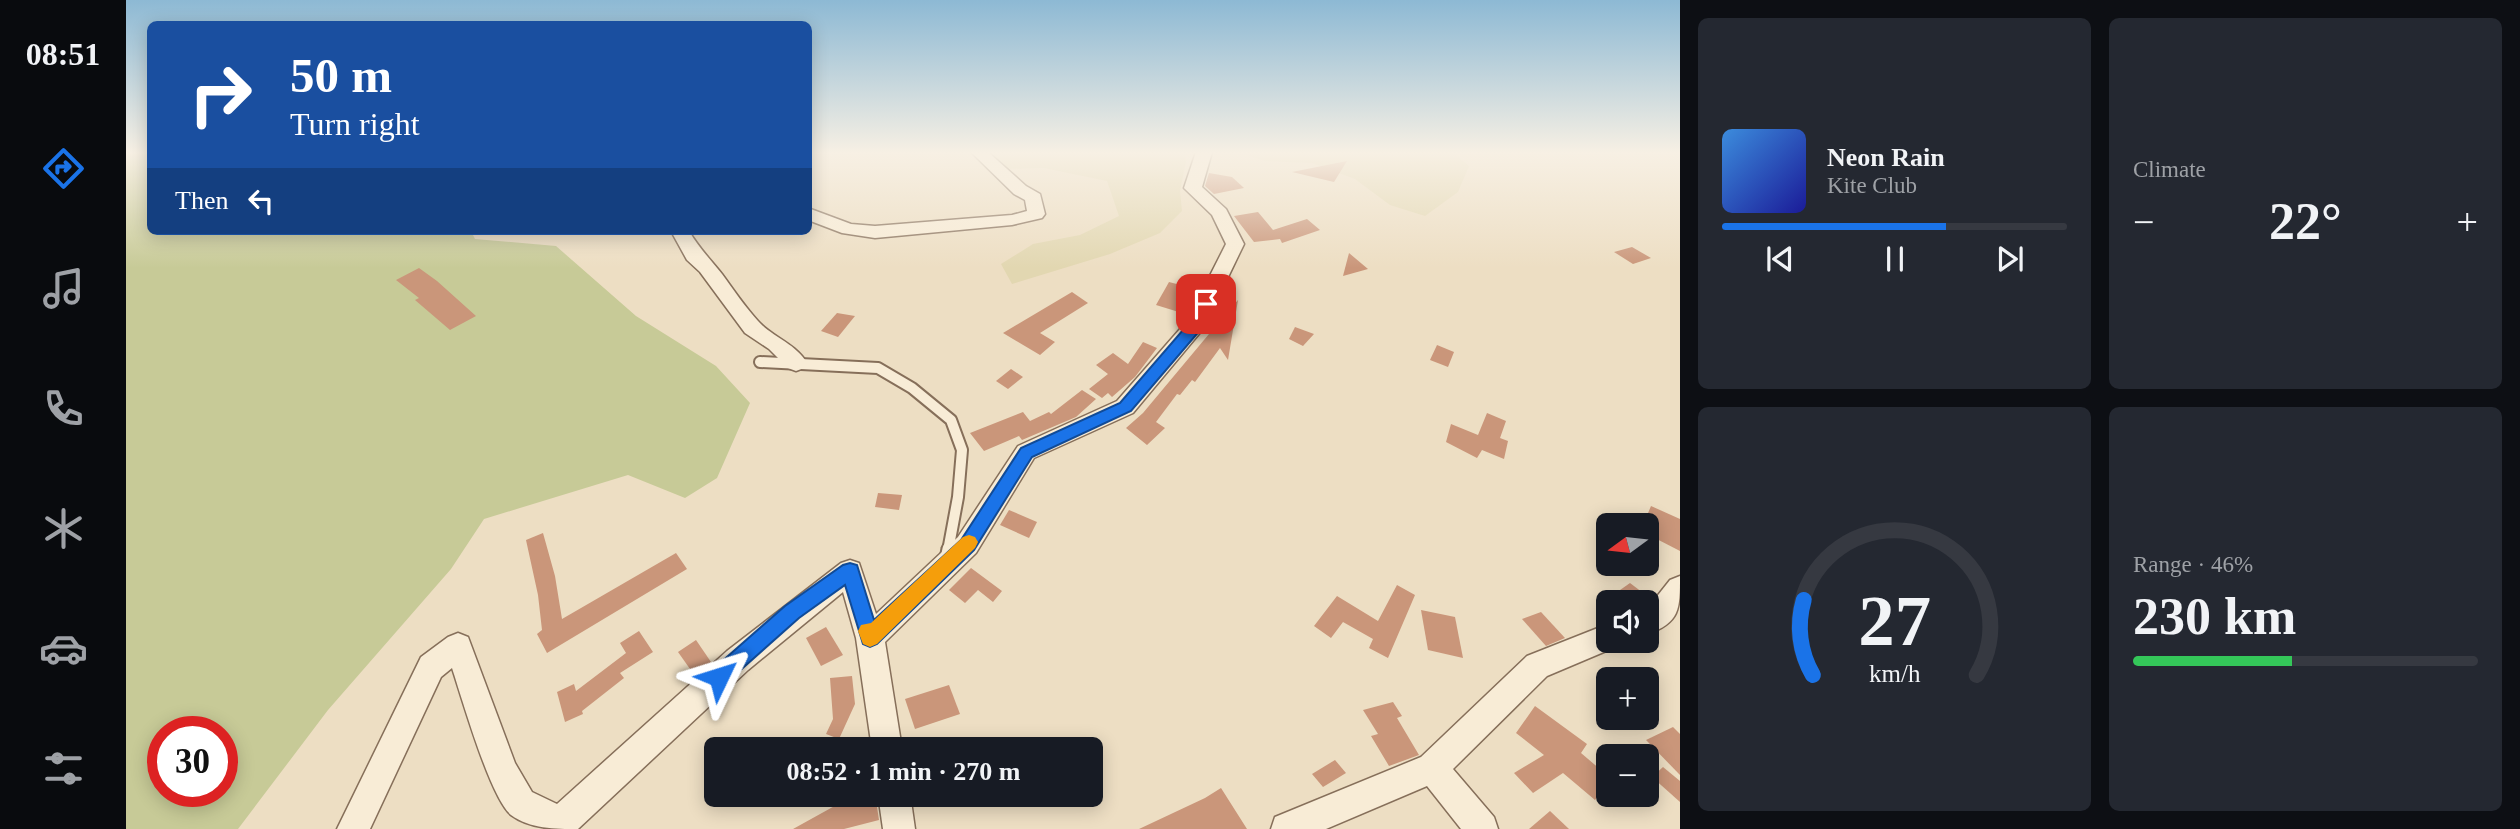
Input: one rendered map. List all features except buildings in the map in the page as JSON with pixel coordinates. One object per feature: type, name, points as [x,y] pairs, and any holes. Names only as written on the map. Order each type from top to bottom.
[{"type":"street","points":[[812,215],[848,229],[875,232],[1012,220],[1035,214],[1034,198],[1021,191]]},
{"type":"street","points":[[870,638],[967,545],[1027,453],[1125,407],[1196,324],[1235,244],[1220,213],[1196,191]]},
{"type":"street","points":[[682,235],[694,256],[707,268],[752,328],[776,344],[796,363]]},
{"type":"street","points":[[353,829],[431,667],[458,646],[503,772],[515,793],[521,803],[561,823],[665,725],[792,612],[850,571],[870,638],[885,737]]},
{"type":"street","points":[[1659,616],[1679,593]]},
{"type":"street","points":[[1287,829],[1432,768],[1537,666],[1596,642]]},
{"type":"street","points":[[1432,768],[1482,829]]},
{"type":"street","points":[[896,807],[899,829]]},
{"type":"lane","points":[[760,362],[878,368],[912,388],[951,420],[962,450],[958,497],[948,544],[947,565]]},
{"type":"shaded area","points":[[1110,191],[1180,191],[1182,211],[1160,233],[1110,254],[1012,284],[1001,264],[1033,244],[1080,235],[1119,216]]},
{"type":"shaded area","points":[[1371,191],[1459,191],[1425,216],[1390,205]]},
{"type":"green space","points":[[126,191],[147,191],[147,235],[473,235],[475,239],[556,246],[636,316],[716,366],[750,403],[717,478],[685,498],[628,475],[484,519],[451,569],[328,710],[238,829],[126,829]]},
{"type":"slow traffic","points":[[868,631],[870,638],[969,542]]},
{"type":"route","points":[[719,677],[792,612],[850,571],[870,638],[967,545],[1027,453],[1125,407],[1196,324],[1206,304]]}]
